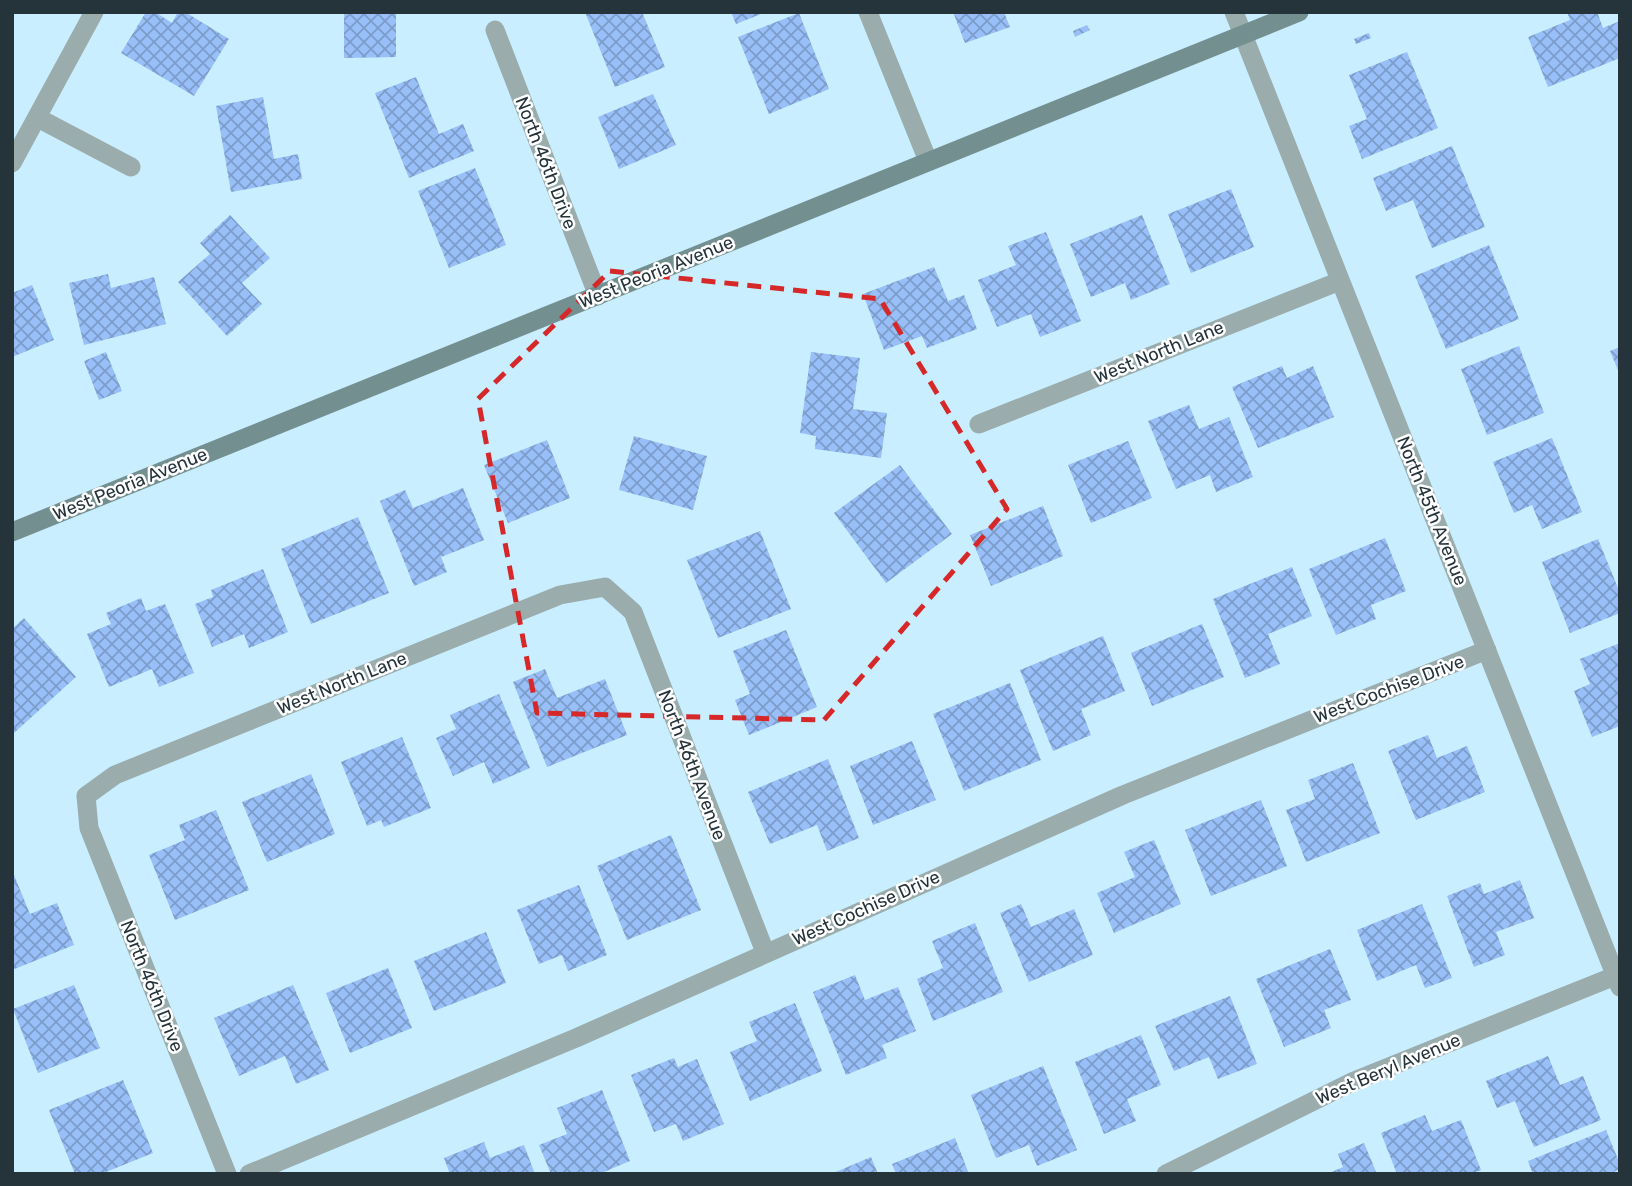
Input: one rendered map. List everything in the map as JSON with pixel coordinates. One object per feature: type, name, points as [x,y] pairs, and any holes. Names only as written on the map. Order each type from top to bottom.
[{"type":"main road","name":"West Peoria Avenue","points":[[12,532],[1299,12]]},
{"type":"street","points":[[12,163],[94,12]]},
{"type":"street","points":[[868,12],[928,161]]},
{"type":"street","name":"North 45th Avenue","points":[[1234,12],[1618,982]]},
{"type":"street","name":"North 46th Drive","points":[[495,30],[598,296]]},
{"type":"street","points":[[38,118],[131,167]]},
{"type":"street","name":"West North Lane","points":[[979,424],[1340,281]]},
{"type":"street","name":"West North Lane","points":[[86,796],[115,775],[559,595],[605,587]]},
{"type":"street","name":"North 46th Avenue","points":[[605,587],[633,612],[765,952]]},
{"type":"street","name":"West Cochise Drive","points":[[249,1174],[576,1038],[1123,795],[1487,650]]},
{"type":"street","name":"North 46th Drive","points":[[86,796],[89,828],[227,1174]]},
{"type":"street","name":"West Beryl Avenue","points":[[1166,1174],[1354,1081],[1618,982]]},
{"type":"highlighted area","points":[[610,271],[880,299],[1007,509],[824,720],[537,713],[478,399]]},
{"type":"building","points":[[146,12],[155,12],[172,23],[178,12],[185,12],[229,39],[194,96],[121,53]]},
{"type":"building","points":[[344,12],[396,12],[396,57],[344,58]]},
{"type":"building","points":[[585,12],[642,12],[665,67],[615,87]]},
{"type":"building","points":[[731,12],[766,12],[736,24]]},
{"type":"building","points":[[953,12],[1004,12],[1010,27],[965,43]]},
{"type":"building","points":[[1567,12],[1597,12],[1603,28],[1620,21],[1620,58],[1548,87],[1528,37],[1570,20]]},
{"type":"building","points":[[799,13],[829,89],[769,114],[738,37]]},
{"type":"building","points":[[1087,25],[1090,30],[1075,37],[1073,31]]},
{"type":"building","points":[[1369,33],[1371,38],[1356,44],[1354,39]]},
{"type":"building","points":[[1407,52],[1438,128],[1362,159],[1349,126],[1367,119],[1349,75]]},
{"type":"building","points":[[416,77],[439,134],[463,124],[474,151],[409,178],[375,93]]},
{"type":"building","points":[[653,94],[676,145],[619,169],[598,117]]},
{"type":"building","points":[[263,97],[274,159],[298,154],[302,179],[231,192],[216,106]]},
{"type":"building","points":[[1452,146],[1485,227],[1432,248],[1413,200],[1386,211],[1373,178]]},
{"type":"building","points":[[475,168],[506,245],[449,268],[418,191]]},
{"type":"building","points":[[1231,189],[1254,247],[1191,273],[1168,214]]},
{"type":"building","points":[[230,215],[270,258],[242,283],[262,304],[227,336],[178,282],[210,254],[200,243]]},
{"type":"building","points":[[1142,215],[1170,284],[1131,300],[1125,283],[1091,297],[1070,244]]},
{"type":"building","points":[[1046,232],[1081,321],[1040,337],[1031,314],[997,327],[978,280],[1016,265],[1008,246]]},
{"type":"building","points":[[1489,245],[1519,319],[1446,349],[1415,276]]},
{"type":"building","points":[[934,267],[948,301],[964,295],[977,329],[927,348],[922,336],[884,350],[863,294]]},
{"type":"building","points":[[108,274],[111,288],[154,277],[166,324],[84,345],[69,283]]},
{"type":"building","points":[[32,285],[54,340],[12,357],[12,293]]},
{"type":"building","points":[[1519,346],[1544,413],[1487,435],[1461,369]]},
{"type":"building","points":[[1620,347],[1620,375],[1610,351]]},
{"type":"building","points":[[106,352],[122,391],[99,400],[84,361]]},
{"type":"building","points":[[811,352],[860,358],[853,409],[887,413],[881,458],[815,449],[816,436],[800,433]]},
{"type":"building","points":[[1282,366],[1287,378],[1313,366],[1334,417],[1258,448],[1232,387]]},
{"type":"building","points":[[1189,405],[1199,429],[1229,417],[1253,477],[1216,492],[1210,475],[1176,489],[1148,421]]},
{"type":"building","points":[[634,436],[707,456],[693,510],[619,490]]},
{"type":"building","points":[[1552,438],[1582,512],[1542,529],[1532,505],[1514,513],[1493,462]]},
{"type":"building","points":[[547,440],[570,498],[508,523],[484,465]]},
{"type":"building","points":[[1128,441],[1152,498],[1091,523],[1068,465]]},
{"type":"building","points":[[900,465],[952,534],[886,583],[834,513]]},
{"type":"building","points":[[463,488],[484,540],[441,557],[447,572],[414,586],[380,501],[405,490],[413,508]]},
{"type":"building","points":[[1043,506],[1063,556],[991,586],[970,535]]},
{"type":"building","points":[[358,517],[389,593],[311,624],[281,549]]},
{"type":"building","points":[[760,531],[791,609],[718,638],[687,560]]},
{"type":"building","points":[[1385,538],[1406,591],[1371,605],[1376,619],[1336,635],[1309,569]]},
{"type":"building","points":[[1598,539],[1620,593],[1620,613],[1570,633],[1542,562]]},
{"type":"building","points":[[1292,567],[1312,616],[1268,634],[1280,664],[1245,678],[1213,599]]},
{"type":"building","points":[[263,569],[288,632],[249,648],[244,634],[212,647],[195,604],[213,597],[211,590]]},
{"type":"building","points":[[141,598],[146,611],[165,604],[194,673],[159,687],[152,669],[109,687],[87,634],[111,624],[106,613]]},
{"type":"building","points":[[24,618],[76,677],[14,733],[12,629]]},
{"type":"building","points":[[1202,624],[1224,677],[1152,706],[1131,653]]},
{"type":"building","points":[[786,630],[817,707],[749,735],[735,700],[750,694],[733,651]]},
{"type":"building","points":[[1103,636],[1125,691],[1081,709],[1091,735],[1053,751],[1020,670]]},
{"type":"building","points":[[1620,643],[1620,726],[1592,737],[1574,691],[1590,684],[1580,659]]},
{"type":"building","points":[[545,669],[557,698],[605,679],[627,735],[547,767],[513,682]]},
{"type":"building","points":[[1010,683],[1041,760],[964,791],[933,714]]},
{"type":"building","points":[[499,694],[530,768],[493,784],[484,762],[453,776],[436,738],[456,729],[450,715]]},
{"type":"building","points":[[1428,735],[1437,758],[1467,746],[1485,792],[1416,820],[1388,751]]},
{"type":"building","points":[[402,737],[431,808],[384,827],[381,820],[367,826],[341,762]]},
{"type":"building","points":[[912,741],[936,800],[873,825],[850,766]]},
{"type":"building","points":[[828,759],[859,838],[827,851],[817,825],[770,844],[748,792]]},
{"type":"building","points":[[1353,763],[1380,833],[1306,862],[1286,810],[1315,799],[1308,780]]},
{"type":"building","points":[[311,774],[335,834],[267,862],[242,802]]},
{"type":"building","points":[[1261,800],[1287,866],[1211,896],[1185,830]]},
{"type":"building","points":[[216,810],[249,890],[175,920],[149,855],[185,840],[179,825]]},
{"type":"building","points":[[671,835],[701,910],[627,940],[597,866]]},
{"type":"building","points":[[1154,840],[1181,904],[1114,933],[1097,893],[1135,877],[1124,852]]},
{"type":"building","points":[[14,875],[30,914],[57,903],[74,945],[12,970],[12,876]]},
{"type":"building","points":[[1520,880],[1534,918],[1496,932],[1505,955],[1474,967],[1447,896],[1480,883],[1484,894]]},
{"type":"building","points":[[579,885],[607,955],[568,971],[562,955],[539,964],[517,910]]},
{"type":"building","points":[[1021,904],[1031,927],[1074,909],[1093,955],[1029,982],[1000,913]]},
{"type":"building","points":[[1422,904],[1452,978],[1425,988],[1416,965],[1377,981],[1357,930]]},
{"type":"building","points":[[975,923],[1003,992],[933,1021],[917,979],[943,968],[932,941]]},
{"type":"building","points":[[486,932],[506,983],[434,1011],[414,961]]},
{"type":"building","points":[[1330,949],[1351,1000],[1324,1010],[1331,1028],[1284,1047],[1256,979]]},
{"type":"building","points":[[388,968],[412,1028],[350,1053],[326,993]]},
{"type":"building","points":[[855,975],[865,1000],[898,987],[916,1031],[882,1045],[887,1058],[846,1075],[813,992]]},
{"type":"building","points":[[74,985],[100,1048],[38,1073],[13,1009]]},
{"type":"building","points":[[293,985],[329,1070],[296,1084],[285,1056],[239,1076],[214,1018]]},
{"type":"building","points":[[1230,996],[1257,1064],[1218,1079],[1209,1057],[1174,1071],[1155,1026]]},
{"type":"building","points":[[795,1003],[822,1071],[750,1101],[730,1052],[757,1041],[749,1022]]},
{"type":"building","points":[[1141,1035],[1161,1085],[1127,1099],[1136,1121],[1104,1134],[1075,1062]]},
{"type":"building","points":[[1548,1056],[1560,1085],[1583,1076],[1601,1120],[1534,1147],[1515,1101],[1497,1108],[1486,1081]]},
{"type":"building","points":[[674,1058],[678,1067],[697,1059],[724,1124],[683,1141],[676,1124],[654,1132],[631,1075]]},
{"type":"building","points":[[1043,1066],[1077,1150],[1037,1166],[1029,1145],[996,1158],[971,1095]]},
{"type":"building","points":[[123,1080],[153,1153],[101,1174],[75,1174],[49,1110]]},
{"type":"building","points":[[602,1090],[630,1161],[599,1174],[551,1174],[539,1145],[567,1134],[557,1108]]},
{"type":"building","points":[[1425,1115],[1432,1131],[1461,1120],[1481,1170],[1471,1174],[1397,1174],[1381,1133]]},
{"type":"building","points":[[1606,1130],[1620,1169],[1609,1174],[1533,1174],[1528,1161]]},
{"type":"building","points":[[955,1138],[969,1174],[896,1174],[892,1164]]},
{"type":"building","points":[[484,1142],[490,1158],[524,1145],[535,1174],[450,1174],[444,1158]]},
{"type":"building","points":[[1364,1143],[1377,1174],[1327,1174],[1343,1167],[1338,1154]]},
{"type":"building","points":[[871,1157],[878,1174],[831,1174]]}]
